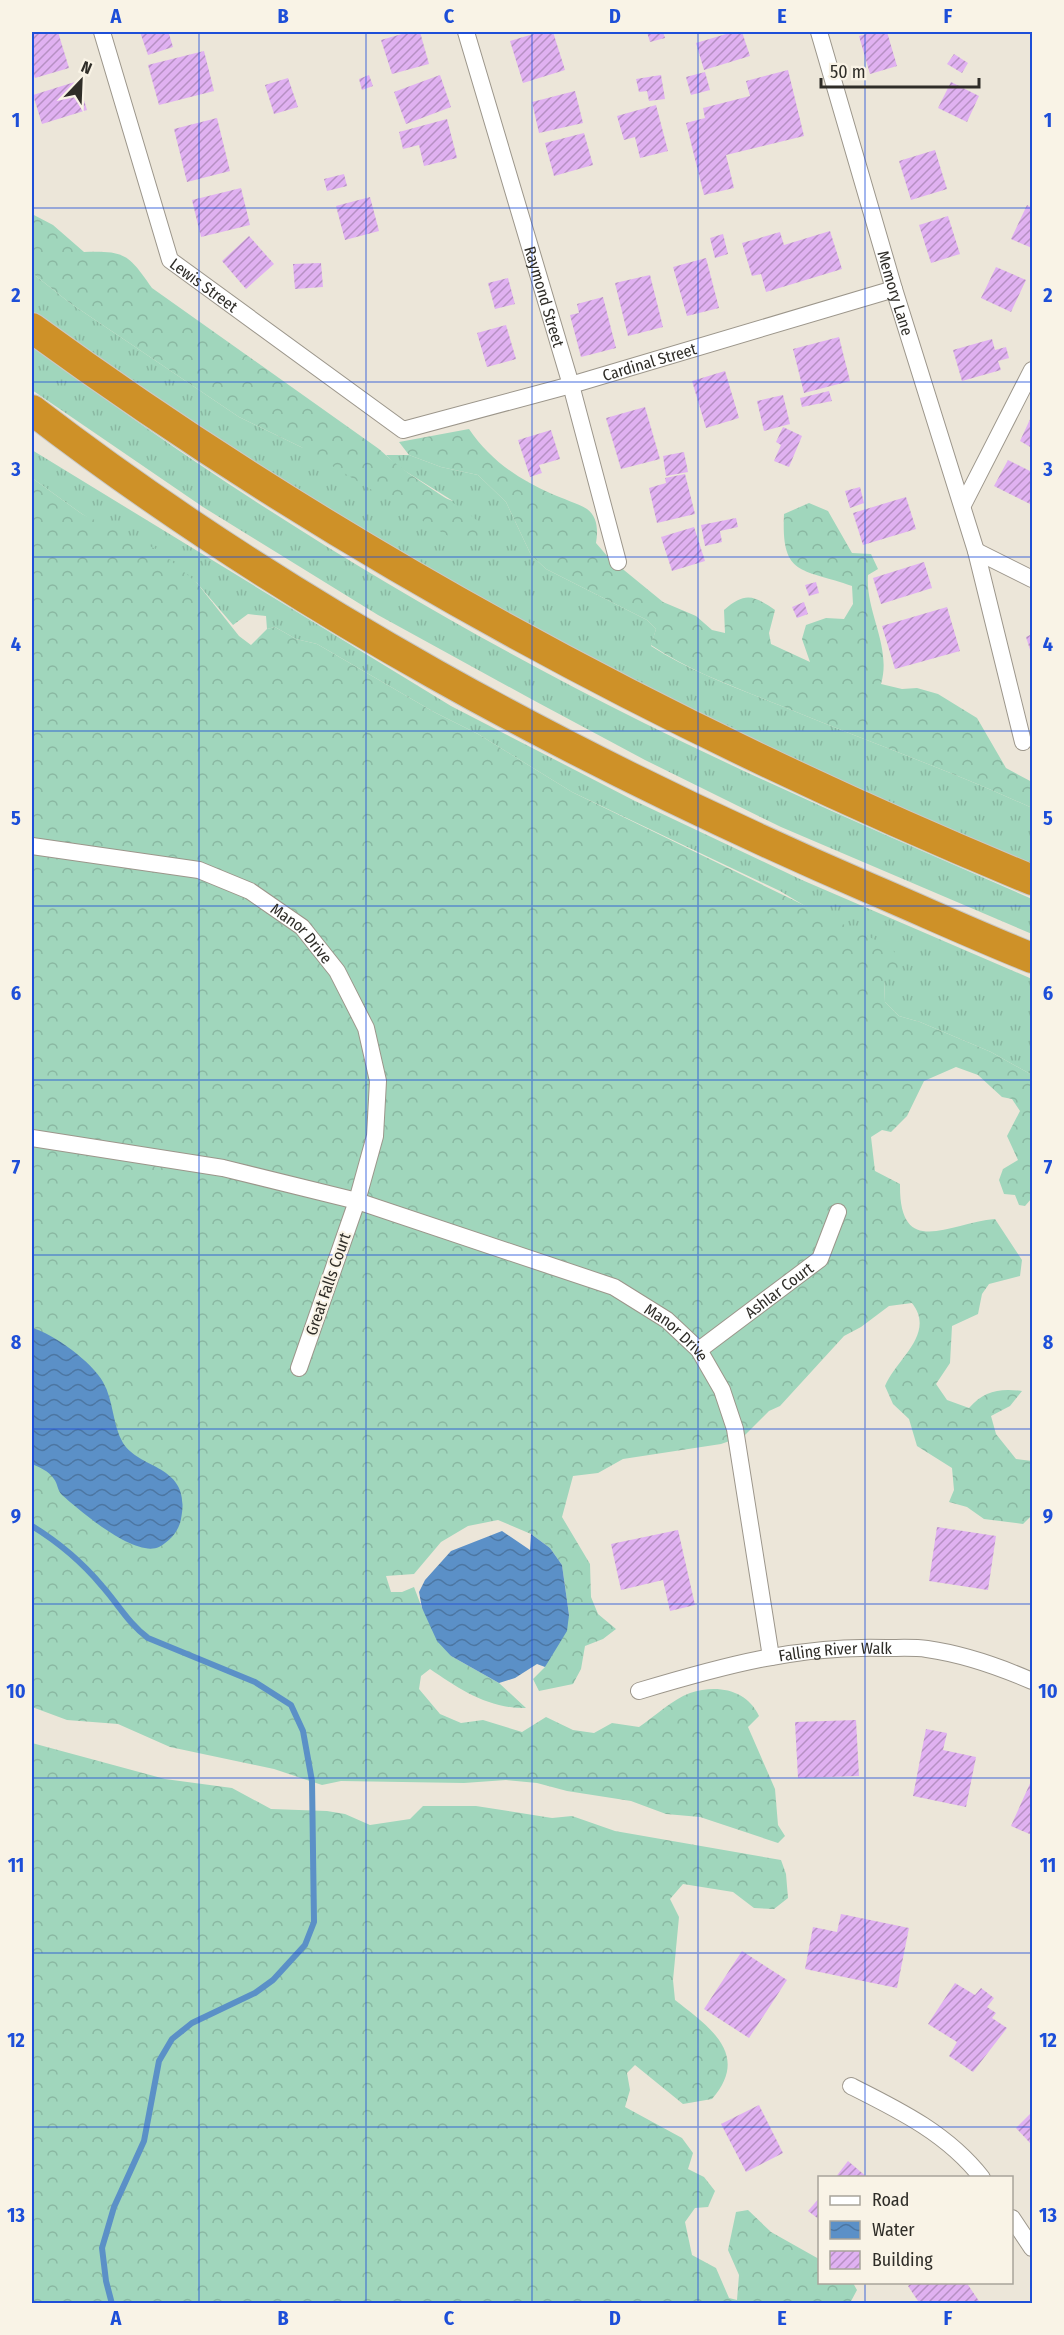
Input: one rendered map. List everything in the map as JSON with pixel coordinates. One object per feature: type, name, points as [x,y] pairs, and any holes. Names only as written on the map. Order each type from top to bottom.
[{"type":"highway","points":[[32,328],[118,391],[249,478],[361,548],[475,613],[729,746],[860,807],[1032,880]]},
{"type":"highway","points":[[32,410],[116,474],[199,530],[393,650],[514,717],[765,843],[1027,956]]},
{"type":"highway","points":[[32,432],[116,474]]},
{"type":"street","name":"Lewis Street","points":[[102,32],[170,260],[403,430]]},
{"type":"street","name":"Raymond Street","points":[[466,32],[571,385],[618,562]]},
{"type":"street","name":"Memory Lane","points":[[819,32],[894,288],[963,505],[1023,742]]},
{"type":"street","name":"Cardinal Street","points":[[403,430],[571,385],[894,288]]},
{"type":"street","points":[[963,505],[1032,370]]},
{"type":"street","points":[[976,551],[1032,579]]},
{"type":"street","name":"Manor Drive","points":[[32,846],[199,870],[250,891],[302,927],[337,971],[366,1028],[378,1081],[375,1136],[357,1200]]},
{"type":"street","name":"Manor Drive","points":[[32,1138],[223,1168],[357,1200],[614,1287],[667,1320],[699,1350],[722,1390],[735,1429],[771,1657]]},
{"type":"street","name":"Great Falls Court","points":[[299,1368],[357,1200]]},
{"type":"street","name":"Ashlar Court","points":[[699,1350],[820,1259],[838,1212]]},
{"type":"street","name":"Falling River Walk","points":[[639,1691],[734,1663],[865,1647],[927,1649],[1011,1672],[1032,1681]]},
{"type":"street","points":[[851,2086],[908,2114],[945,2142],[979,2176]]},
{"type":"street","points":[[1013,2221],[1032,2248]]},
{"type":"green space","points":[[32,214],[53,225],[84,252],[109,252],[131,261],[152,288],[479,522],[477,543],[466,547],[301,447],[239,417],[70,303],[32,273]]},
{"type":"green space","points":[[32,273],[70,303],[239,417],[301,447],[453,501],[397,466],[386,455],[409,455],[441,467],[478,475],[506,502],[531,555],[546,569],[647,620],[656,629],[651,646],[697,671],[1032,808],[1032,864],[847,786],[623,677],[352,525],[171,409],[32,311]]},
{"type":"green space","points":[[32,345],[178,450],[253,500],[329,548],[485,639],[644,723],[740,769],[1032,899],[1032,934],[781,827],[645,760],[378,615],[203,507],[32,390]]},
{"type":"green space","points":[[469,429],[486,450],[516,475],[591,512],[596,524],[596,543],[608,557],[663,602],[696,616],[712,630],[725,633],[724,610],[744,598],[761,601],[775,610],[769,633],[771,644],[810,662],[802,639],[806,625],[826,618],[844,619],[853,604],[852,586],[807,572],[791,560],[786,549],[784,514],[809,503],[828,511],[852,553],[871,554],[878,569],[868,575],[868,589],[883,656],[881,684],[902,689],[917,688],[938,694],[977,718],[1006,768],[1032,782],[1032,808],[714,678],[666,655],[651,645],[656,629],[647,620],[546,569],[531,555],[506,502],[478,475],[441,467],[409,455],[399,442]]},
{"type":"green space","points":[[32,450],[451,706],[635,801],[802,880],[1032,979],[1032,1075],[991,1052],[920,1022],[899,1016],[885,1002],[884,980],[810,909],[780,891],[572,792],[478,734],[434,712],[317,644],[296,639],[275,627],[267,629],[266,616],[248,614],[233,625],[197,583],[82,514],[32,478]]},
{"type":"green space","points":[[32,478],[82,514],[158,550],[197,583],[239,636],[251,645],[267,629],[275,627],[296,639],[317,644],[434,712],[478,734],[572,792],[892,948],[899,961],[897,973],[884,981],[885,1002],[899,1016],[920,1022],[991,1052],[1032,1075],[1032,1198],[1025,1206],[1019,1205],[1015,1195],[1004,1194],[999,1180],[1003,1169],[1018,1160],[1007,1136],[1020,1111],[1012,1099],[1002,1097],[978,1075],[956,1067],[924,1081],[907,1116],[891,1132],[882,1130],[871,1137],[875,1171],[900,1184],[902,1207],[908,1222],[917,1230],[930,1232],[995,1219],[1022,1260],[1020,1276],[989,1284],[982,1294],[978,1314],[952,1326],[950,1363],[936,1384],[947,1400],[969,1408],[980,1398],[992,1392],[1022,1391],[1010,1406],[991,1416],[996,1434],[1016,1459],[1032,1461],[1032,1515],[1023,1524],[984,1519],[967,1507],[949,1502],[954,1490],[952,1468],[917,1446],[909,1419],[893,1404],[885,1386],[912,1346],[920,1325],[918,1314],[912,1303],[889,1306],[861,1327],[844,1336],[780,1406],[769,1411],[744,1436],[721,1444],[623,1459],[598,1473],[573,1476],[562,1517],[590,1564],[591,1597],[598,1614],[616,1629],[603,1639],[585,1646],[581,1669],[573,1684],[539,1691],[533,1679],[545,1667],[569,1615],[562,1565],[550,1548],[531,1534],[498,1520],[468,1526],[441,1542],[414,1574],[386,1576],[391,1592],[402,1592],[414,1587],[422,1608],[451,1656],[499,1683],[526,1708],[499,1705],[487,1701],[452,1684],[430,1669],[421,1676],[419,1689],[440,1714],[461,1723],[483,1720],[522,1732],[546,1717],[573,1730],[594,1733],[612,1723],[639,1727],[677,1699],[701,1690],[721,1689],[747,1700],[759,1716],[748,1727],[775,1789],[778,1825],[785,1836],[778,1843],[700,1817],[666,1814],[631,1801],[567,1791],[537,1783],[506,1780],[464,1783],[341,1781],[322,1785],[274,1769],[170,1747],[118,1724],[67,1720],[32,1707]]},
{"type":"green space","points":[[32,1743],[165,1779],[232,1788],[271,1809],[327,1811],[345,1814],[370,1825],[410,1819],[423,1806],[476,1806],[552,1818],[572,1816],[615,1831],[781,1860],[786,1874],[788,1898],[774,1909],[754,1908],[733,1892],[683,1884],[670,1899],[679,1917],[673,1980],[675,2000],[712,2031],[726,2055],[727,2068],[723,2083],[712,2099],[683,2104],[635,2065],[627,2073],[630,2090],[625,2107],[682,2138],[693,2153],[688,2169],[704,2177],[715,2191],[708,2207],[695,2208],[685,2222],[692,2255],[716,2268],[729,2298],[737,2300],[739,2275],[728,2250],[736,2212],[748,2210],[771,2232],[818,2258],[818,2284],[854,2284],[857,2290],[850,2303],[32,2303]]},
{"type":"water","points":[[32,1328],[61,1342],[91,1366],[107,1389],[119,1436],[123,1443],[131,1452],[172,1478],[179,1488],[182,1501],[180,1523],[167,1542],[159,1547],[149,1549],[136,1546],[108,1531],[62,1495],[49,1474],[32,1464]]},
{"type":"water","points":[[502,1531],[530,1550],[531,1534],[550,1548],[562,1565],[569,1615],[567,1631],[545,1667],[537,1664],[515,1678],[499,1683],[451,1656],[437,1641],[422,1608],[419,1592],[425,1580],[451,1551]]},
{"type":"building","points":[[58,32],[69,68],[35,78],[32,70],[32,34]]},
{"type":"building","points":[[140,32],[176,32],[169,34],[173,47],[148,55]]},
{"type":"building","points":[[409,32],[420,32],[429,64],[392,74],[381,40]]},
{"type":"building","points":[[540,32],[553,32],[565,70],[523,83],[510,41]]},
{"type":"building","points":[[647,32],[663,32],[665,38],[650,42]]},
{"type":"building","points":[[733,32],[742,32],[750,56],[704,70],[696,43]]},
{"type":"building","points":[[887,32],[897,66],[870,74],[859,36]]},
{"type":"building","points":[[204,51],[214,91],[159,105],[148,65]]},
{"type":"building","points":[[954,54],[968,63],[962,73],[947,64]]},
{"type":"building","points":[[788,70],[804,136],[726,155],[734,188],[704,195],[686,123],[705,118],[703,108],[750,96],[746,81]]},
{"type":"building","points":[[705,72],[710,90],[691,95],[686,77]]},
{"type":"building","points":[[369,75],[373,86],[362,90],[359,79]]},
{"type":"building","points":[[440,75],[451,107],[406,124],[394,92]]},
{"type":"building","points":[[661,75],[665,99],[649,101],[647,91],[639,92],[636,79]]},
{"type":"building","points":[[288,78],[298,107],[274,114],[265,85]]},
{"type":"building","points":[[78,81],[87,110],[42,124],[33,95]]},
{"type":"building","points":[[951,82],[979,96],[967,122],[938,108]]},
{"type":"building","points":[[575,91],[583,123],[539,133],[532,102]]},
{"type":"building","points":[[656,105],[668,151],[640,158],[635,137],[624,140],[617,116]]},
{"type":"building","points":[[217,118],[230,171],[187,182],[174,129]]},
{"type":"building","points":[[447,119],[457,158],[424,166],[419,145],[403,149],[399,132]]},
{"type":"building","points":[[584,133],[593,165],[554,176],[545,143]]},
{"type":"building","points":[[935,150],[947,189],[911,200],[899,161]]},
{"type":"building","points":[[344,174],[347,186],[327,191],[324,179]]},
{"type":"building","points":[[241,188],[250,225],[201,237],[192,200]]},
{"type":"building","points":[[370,197],[379,231],[345,240],[336,206]]},
{"type":"building","points":[[1027,205],[1032,208],[1032,248],[1011,239]]},
{"type":"building","points":[[948,216],[960,254],[931,263],[919,225]]},
{"type":"building","points":[[830,231],[842,269],[766,292],[761,274],[752,276],[742,243],[780,232],[784,245]]},
{"type":"building","points":[[723,234],[728,254],[715,258],[710,238]]},
{"type":"building","points":[[249,236],[274,264],[246,289],[222,261]]},
{"type":"building","points":[[706,258],[719,308],[687,316],[673,267]]},
{"type":"building","points":[[321,263],[323,287],[295,289],[293,264]]},
{"type":"building","points":[[996,267],[1026,280],[1011,312],[981,298]]},
{"type":"building","points":[[650,275],[663,327],[628,336],[615,283]]},
{"type":"building","points":[[508,278],[515,304],[495,309],[488,283]]},
{"type":"building","points":[[603,297],[616,348],[581,357],[570,315],[579,313],[577,304]]},
{"type":"building","points":[[506,325],[516,359],[487,367],[477,333]]},
{"type":"building","points":[[839,337],[850,381],[804,393],[793,349]]},
{"type":"building","points":[[992,339],[995,350],[1006,347],[1009,358],[998,361],[1001,370],[962,381],[953,350]]},
{"type":"building","points":[[725,371],[739,418],[706,428],[692,381]]},
{"type":"building","points":[[829,391],[832,401],[802,407],[800,398]]},
{"type":"building","points":[[783,395],[790,424],[764,431],[757,401]]},
{"type":"building","points":[[645,407],[660,459],[621,469],[606,418]]},
{"type":"building","points":[[1032,415],[1032,448],[1020,441]]},
{"type":"building","points":[[783,427],[802,436],[789,467],[774,461],[781,445],[776,442]]},
{"type":"building","points":[[551,430],[560,459],[539,465],[542,473],[530,477],[518,440]]},
{"type":"building","points":[[684,452],[688,472],[666,476],[663,456]]},
{"type":"building","points":[[1008,460],[1032,472],[1032,505],[994,486]]},
{"type":"building","points":[[685,474],[695,514],[657,523],[649,488],[666,483],[665,478]]},
{"type":"building","points":[[860,487],[864,503],[850,508],[845,491]]},
{"type":"building","points":[[906,497],[916,529],[863,545],[853,513]]},
{"type":"building","points":[[736,518],[738,527],[720,531],[722,542],[705,546],[701,525]]},
{"type":"building","points":[[694,527],[705,561],[672,571],[661,537]]},
{"type":"building","points":[[924,562],[932,588],[881,604],[873,578]]},
{"type":"building","points":[[816,582],[819,593],[809,596],[805,585]]},
{"type":"building","points":[[804,602],[808,614],[797,618],[792,607]]},
{"type":"building","points":[[947,607],[960,651],[895,669],[882,626]]},
{"type":"building","points":[[1032,634],[1032,656],[1026,637]]},
{"type":"building","points":[[937,1527],[996,1536],[988,1590],[929,1581]]},
{"type":"building","points":[[678,1530],[695,1605],[670,1611],[663,1580],[621,1590],[611,1544]]},
{"type":"building","points":[[856,1720],[859,1776],[798,1778],[795,1722]]},
{"type":"building","points":[[926,1729],[947,1733],[943,1750],[976,1757],[966,1807],[913,1796]]},
{"type":"building","points":[[1032,1779],[1032,1835],[1011,1826]]},
{"type":"building","points":[[841,1914],[909,1928],[897,1988],[805,1969],[813,1927],[837,1932]]},
{"type":"building","points":[[742,1951],[787,1980],[749,2038],[704,2009]]},
{"type":"building","points":[[955,1983],[975,1995],[981,1988],[994,1998],[987,2007],[996,2013],[992,2018],[1007,2028],[973,2072],[949,2056],[957,2042],[928,2024]]},
{"type":"building","points":[[759,2105],[783,2153],[746,2172],[721,2124]]},
{"type":"building","points":[[1032,2112],[1032,2140],[1030,2143],[1016,2128]]},
{"type":"building","points":[[848,2161],[866,2176],[837,2176]]},
{"type":"building","points":[[818,2199],[818,2218],[808,2211]]},
{"type":"building","points":[[910,2284],[967,2284],[981,2304],[920,2304],[908,2286]]},
{"type":"waterway","points":[[32,1526],[78,1561],[129,1620],[148,1638],[255,1682],[291,1705],[303,1731],[312,1781],[314,1922],[305,1945],[273,1980],[255,1993],[192,2023],[172,2039],[159,2061],[144,2141],[114,2207],[102,2248],[106,2281],[112,2304]]}]
